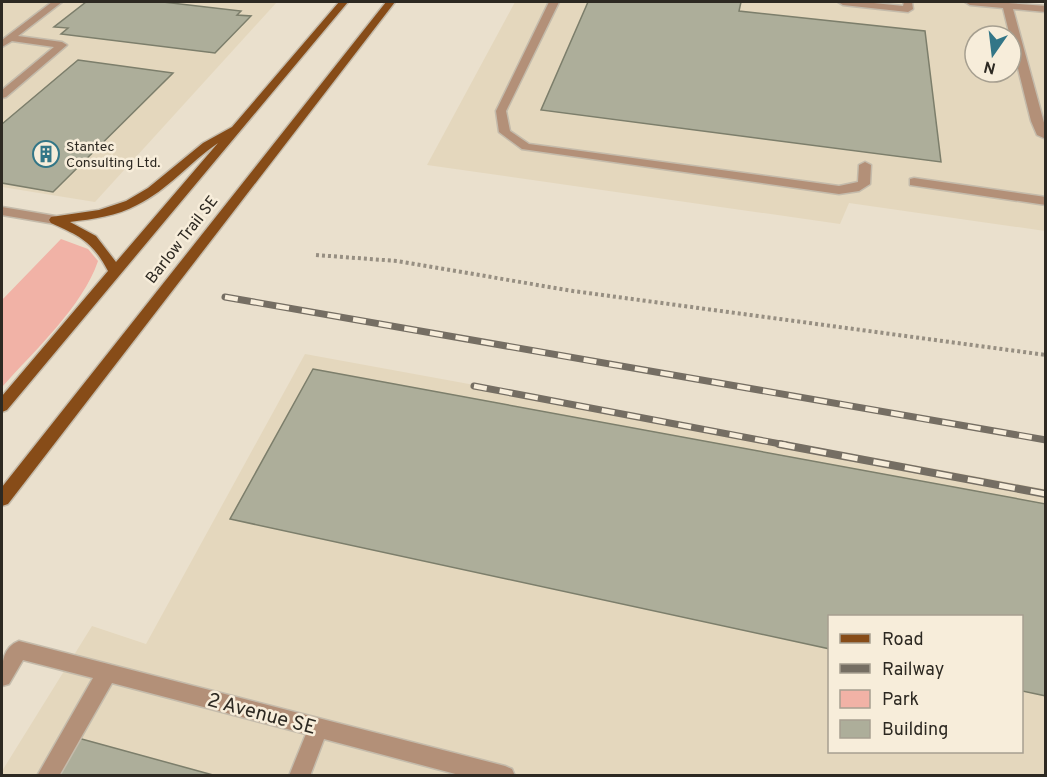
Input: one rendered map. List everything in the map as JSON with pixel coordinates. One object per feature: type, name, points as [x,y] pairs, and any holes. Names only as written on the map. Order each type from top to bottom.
[{"type":"main road","name":"Barlow Trail SE","points":[[2,406],[344,2]]},
{"type":"main road","name":"Barlow Trail SE","points":[[2,500],[390,2]]},
{"type":"main road","points":[[374,22],[399,2]]},
{"type":"main road","points":[[55,220],[87,217],[140,200],[213,139],[237,128]]},
{"type":"main road","points":[[55,220],[98,242],[103,247],[115,272]]},
{"type":"street","points":[[5,41],[57,2]]},
{"type":"street","points":[[554,2],[501,111],[505,132],[526,147],[839,190],[864,184],[865,165]]},
{"type":"street","points":[[843,2],[908,9],[908,2]]},
{"type":"street","points":[[970,2],[1046,9]]},
{"type":"street","points":[[1007,5],[1036,121],[1041,133],[1046,136]]},
{"type":"street","points":[[2,95],[62,45],[5,41]]},
{"type":"street","points":[[914,182],[1046,201]]},
{"type":"street","points":[[2,211],[55,220]]},
{"type":"street","name":"2 Avenue SE","points":[[2,677],[19,650],[505,776]]},
{"type":"street","points":[[47,776],[108,672]]},
{"type":"street","points":[[299,776],[319,727]]},
{"type":"path","points":[[316,255],[397,261],[573,291],[1046,355]]},
{"type":"shaded area","points":[[2,2],[277,2],[95,202],[2,187]]},
{"type":"shaded area","points":[[515,2],[1002,2],[1045,6],[1045,231],[849,203],[840,224],[427,165]]},
{"type":"shaded area","points":[[305,354],[1045,489],[1045,775],[2,776],[2,771],[92,626],[146,644]]},
{"type":"green space","points":[[61,239],[88,249],[98,261],[91,278],[69,311],[2,387],[2,300]]},
{"type":"building","points":[[86,2],[163,2],[241,11],[237,15],[251,16],[215,53],[61,34],[68,28],[54,27]]},
{"type":"building","points":[[588,2],[741,2],[739,11],[925,31],[941,162],[541,110]]},
{"type":"building","name":"Stantec Consulting Ltd.","points":[[78,60],[173,73],[53,192],[2,183],[2,124]]},
{"type":"building","points":[[313,369],[1046,504],[1046,696],[1023,691],[1023,615],[828,615],[828,649],[230,519]]},
{"type":"building","points":[[78,738],[213,775],[57,776]]},
{"type":"railway","points":[[225,297],[1046,440]]},
{"type":"railway","points":[[474,386],[786,445]]},
{"type":"railway","points":[[779,444],[1046,494]]},
{"type":"place","name":"Stantec Consulting Ltd.","points":[[46,154]]}]
